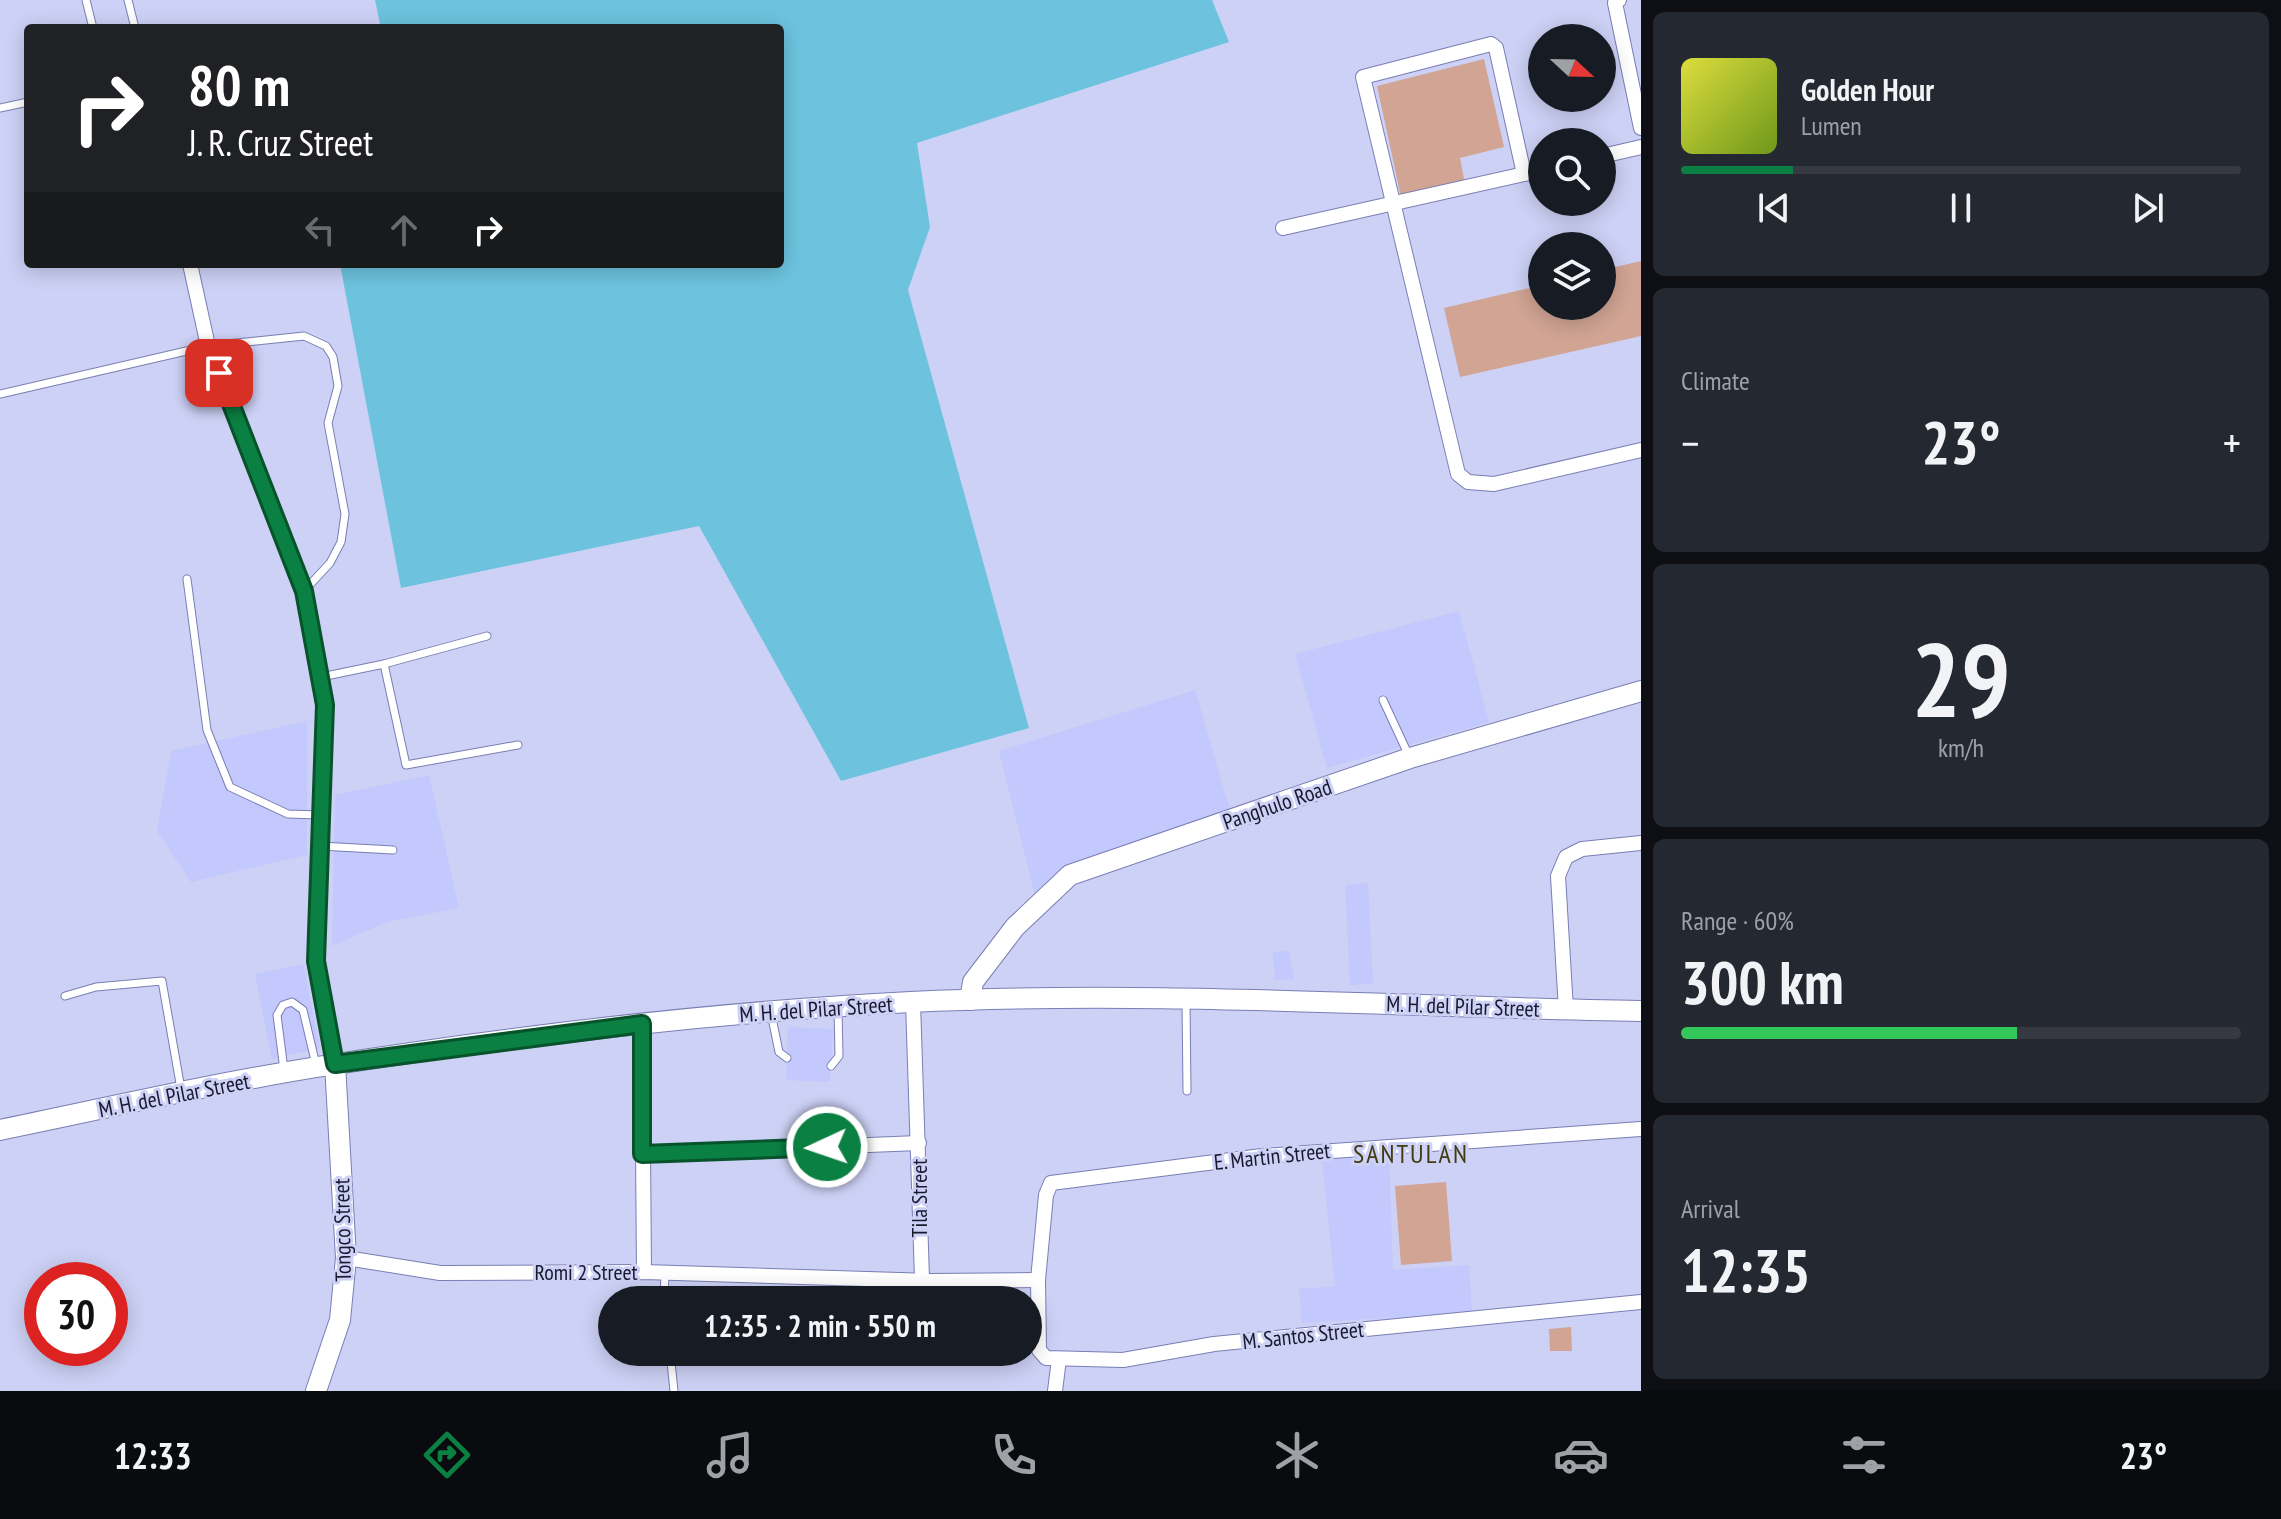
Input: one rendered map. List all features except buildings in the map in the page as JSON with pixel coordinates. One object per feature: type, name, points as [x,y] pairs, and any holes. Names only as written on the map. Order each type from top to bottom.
[{"type":"main road","name":"Panghulo Road","points":[[970,1000],[973,982],[1015,927],[1070,875],[1410,758],[1641,691]]},
{"type":"main road","name":"M. H. del Pilar Street","points":[[0,1130],[326,1066],[642,1024],[771,1011],[970,1000],[1186,999],[1641,1011]]},
{"type":"main road","name":"Tongco Street","points":[[316,1391],[340,1320],[346,1258],[326,1066]]},
{"type":"street","points":[[1619,0],[1615,3],[1641,128]]},
{"type":"street","points":[[1524,174],[1496,48],[1484,43],[1363,77],[1458,474],[1468,482],[1494,484],[1641,450]]},
{"type":"street","points":[[1616,153],[1641,147]]},
{"type":"street","points":[[1283,228],[1528,173]]},
{"type":"street","points":[[191,268],[208,346],[304,591],[321,677],[325,705],[316,961],[326,1066]]},
{"type":"street","points":[[1566,1010],[1558,876],[1566,857],[1582,849],[1641,843]]},
{"type":"street","name":"Tila Street","points":[[913,1002],[922,1279]]},
{"type":"street","points":[[642,1024],[644,1272]]},
{"type":"street","name":"E. Martin Street","points":[[1038,1280],[1046,1195],[1051,1183],[1262,1156],[1641,1129]]},
{"type":"street","points":[[642,1154],[919,1143]]},
{"type":"street","name":"Romi 2 Street","points":[[346,1258],[440,1273],[644,1272],[922,1279]]},
{"type":"street","points":[[922,1279],[1038,1280],[1039,1350],[1046,1358],[1059,1359],[1055,1391]]},
{"type":"street","name":"M. Santos Street","points":[[1059,1359],[1123,1360],[1214,1344],[1641,1302]]},
{"type":"lane","points":[[86,0],[92,24]]},
{"type":"lane","points":[[128,0],[134,24]]},
{"type":"lane","points":[[0,108],[24,103]]},
{"type":"lane","points":[[0,394],[208,346],[304,336],[326,346],[333,357],[338,386],[328,423],[345,514],[341,542],[330,563],[304,591]]},
{"type":"lane","points":[[187,579],[207,730],[230,787],[288,814],[320,815]]},
{"type":"lane","points":[[321,677],[384,664],[487,636]]},
{"type":"lane","points":[[384,664],[406,765],[518,745]]},
{"type":"lane","points":[[1383,700],[1410,758]]},
{"type":"lane","points":[[318,846],[393,850]]},
{"type":"lane","points":[[65,996],[96,987],[164,982],[182,1093]]},
{"type":"lane","points":[[1186,999],[1187,1091]]},
{"type":"lane","points":[[285,1073],[277,1015],[283,1005],[292,1002],[303,1010],[326,1066]]},
{"type":"lane","points":[[831,1066],[839,1056],[838,1007]]},
{"type":"lane","points":[[771,1011],[779,1052],[787,1058]]},
{"type":"lane","points":[[665,1274],[665,1286]]},
{"type":"lane","points":[[671,1366],[674,1391]]},
{"type":"shaded area","points":[[375,0],[1212,0],[1229,42],[917,143],[930,227],[908,290],[1029,728],[841,781],[699,526],[401,588],[341,268],[784,268],[784,24],[380,24]]},
{"type":"shaded area","points":[[1484,59],[1504,147],[1460,158],[1465,184],[1401,197],[1377,86]]},
{"type":"shaded area","points":[[1641,261],[1641,336],[1460,377],[1444,308],[1528,288],[1528,320],[1616,320],[1616,267]]},
{"type":"shaded area","points":[[1459,611],[1489,722],[1327,768],[1295,654]]},
{"type":"shaded area","points":[[1195,690],[1232,817],[1035,895],[999,751]]},
{"type":"shaded area","points":[[307,721],[307,855],[191,882],[157,831],[171,751]]},
{"type":"shaded area","points":[[429,775],[459,908],[387,922],[332,946],[335,795]]},
{"type":"shaded area","points":[[1368,883],[1373,984],[1350,985],[1345,885]]},
{"type":"shaded area","points":[[1289,951],[1294,979],[1275,980],[1273,952]]},
{"type":"shaded area","points":[[303,964],[320,1048],[272,1059],[255,974]]},
{"type":"shaded area","points":[[788,1027],[833,1029],[830,1082],[786,1080]]},
{"type":"shaded area","points":[[1389,1153],[1393,1270],[1469,1265],[1472,1313],[1302,1323],[1299,1289],[1335,1286],[1322,1157]]},
{"type":"shaded area","points":[[1446,1182],[1452,1261],[1401,1265],[1395,1186]]},
{"type":"shaded area","points":[[1571,1327],[1572,1351],[1550,1351],[1549,1329]]},
{"type":"district","name":"SANTULAN","points":[[1411,1154]]},
{"type":"route","points":[[219,373],[304,591],[321,677],[325,705],[316,961],[335,1064],[642,1024],[642,1154],[827,1147]]}]
